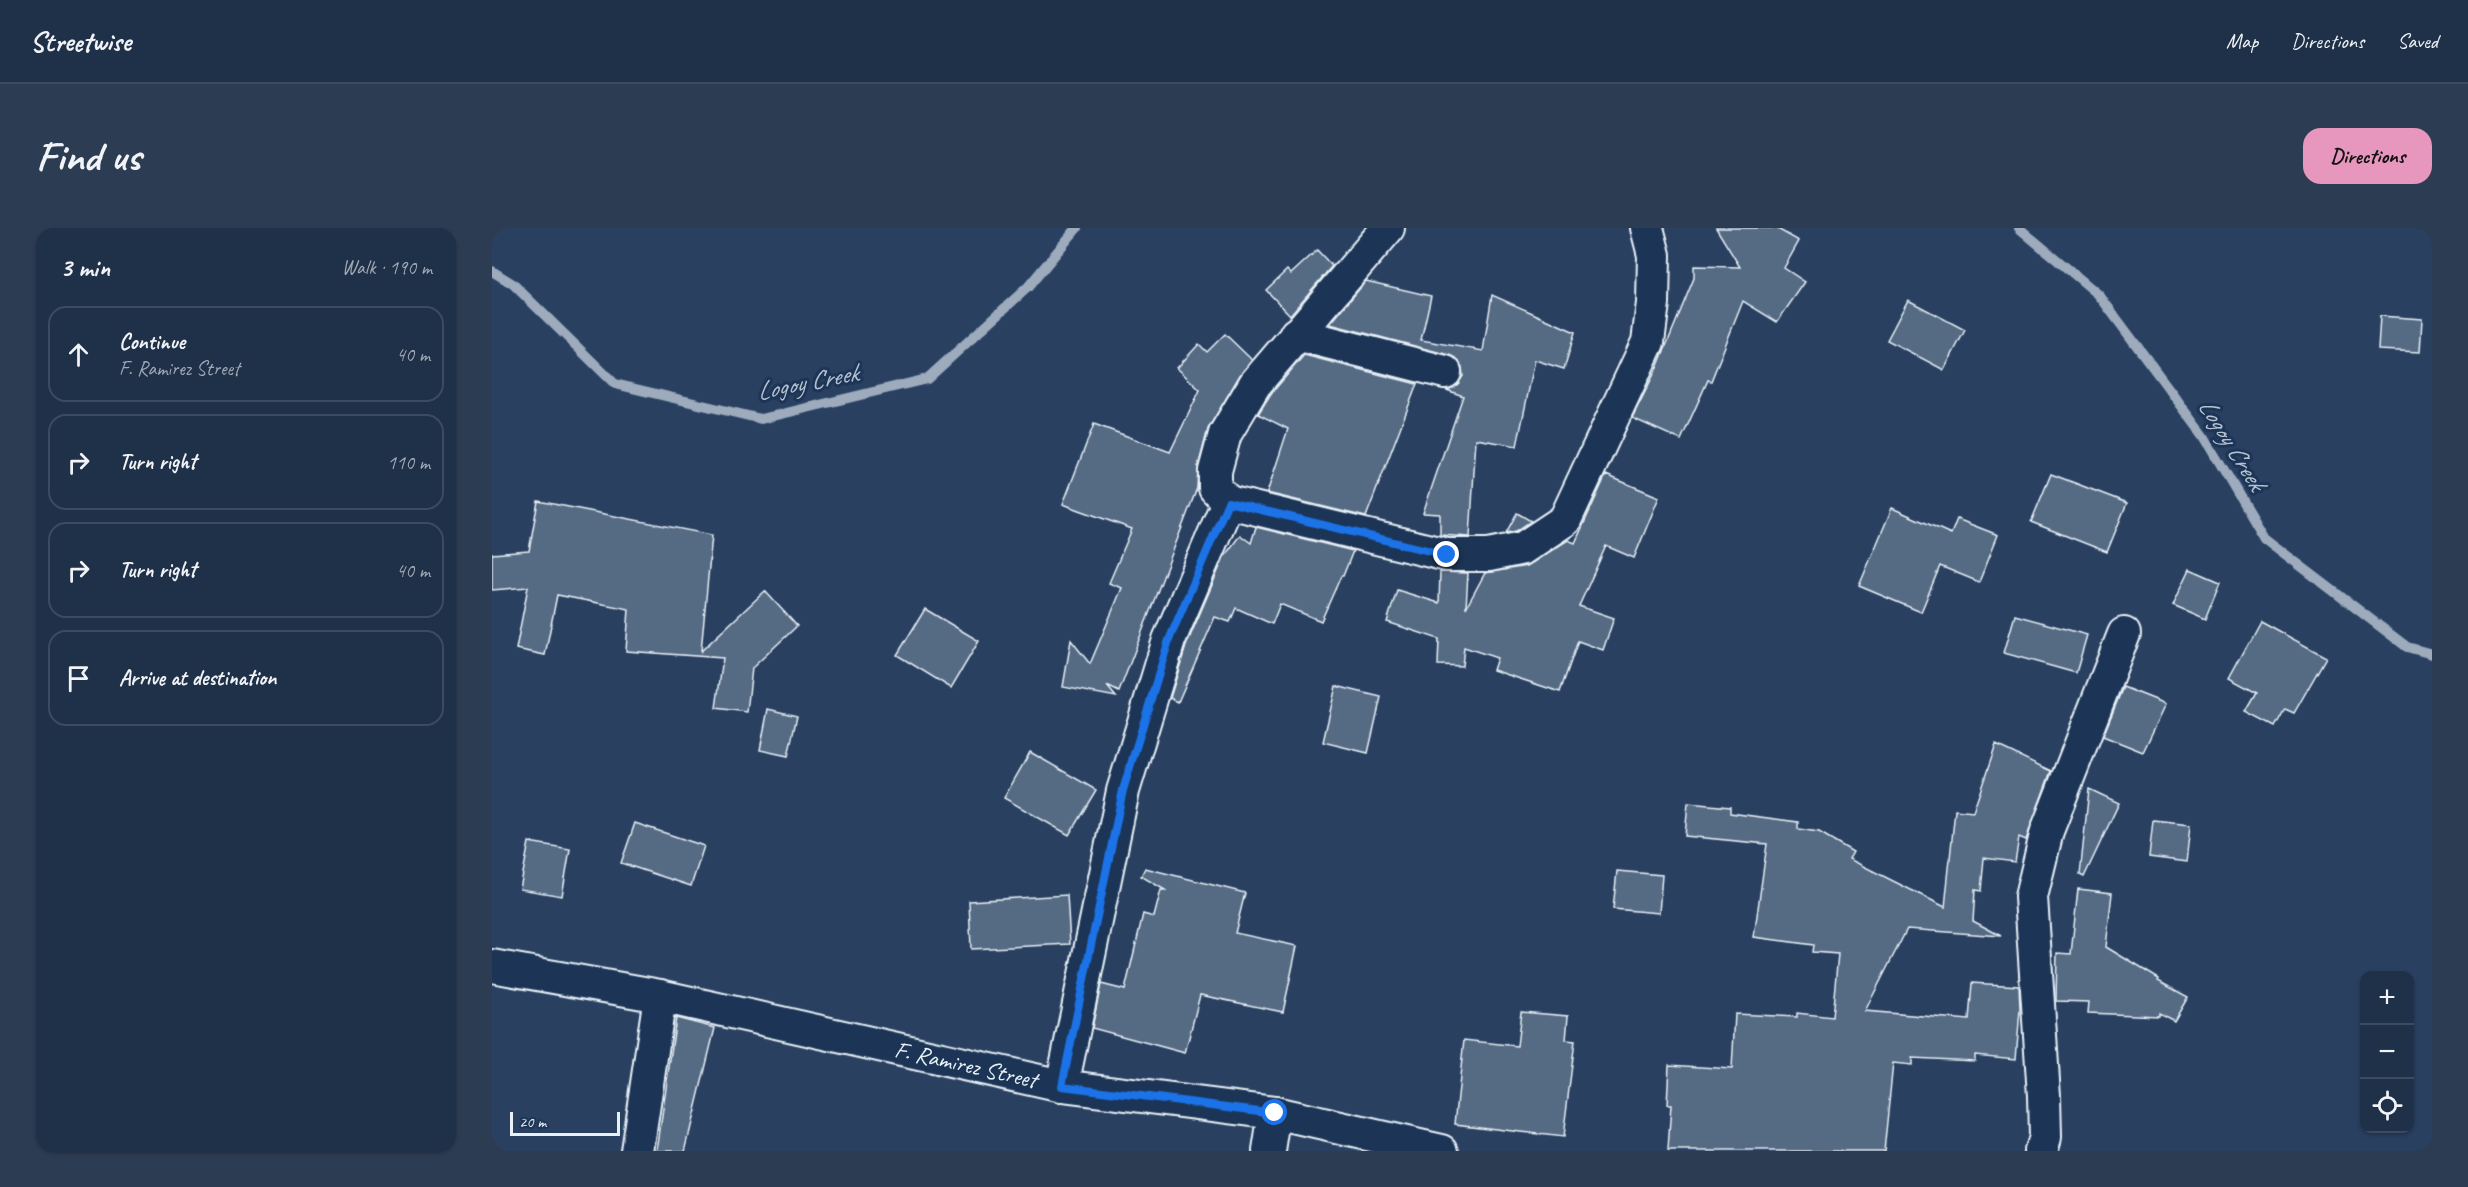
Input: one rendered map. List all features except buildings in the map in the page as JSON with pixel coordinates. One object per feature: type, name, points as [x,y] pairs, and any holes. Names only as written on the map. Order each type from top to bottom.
[{"type":"street","points":[[1388,228],[1255,384],[1225,434],[1215,471],[1215,488],[1228,502],[1447,555],[1489,555],[1523,548],[1564,520],[1648,342],[1653,303],[1654,255],[1647,228]]},
{"type":"street","points":[[1296,334],[1445,372]]},
{"type":"street","points":[[1062,1086],[1123,790],[1169,640],[1228,502]]},
{"type":"street","points":[[2042,1151],[2045,1137],[2044,1096],[2031,897],[2047,831],[2124,634]]},
{"type":"street","name":"F. Ramirez Street","points":[[492,966],[660,996],[1062,1086],[1275,1113],[1442,1151]]},
{"type":"street","points":[[637,1151],[660,996]]},
{"type":"street","points":[[1269,1151],[1275,1113]]},
{"type":"waterway","name":"Logoy Creek","points":[[492,271],[513,284],[615,384],[761,419],[927,379],[1028,287],[1077,228]]},
{"type":"waterway","name":"Logoy Creek","points":[[2019,228],[2099,295],[2204,436],[2264,538],[2407,647],[2432,654]]},
{"type":"route","points":[[1275,1113],[1062,1086],[1123,790],[1169,640],[1228,502],[1447,555]]}]
